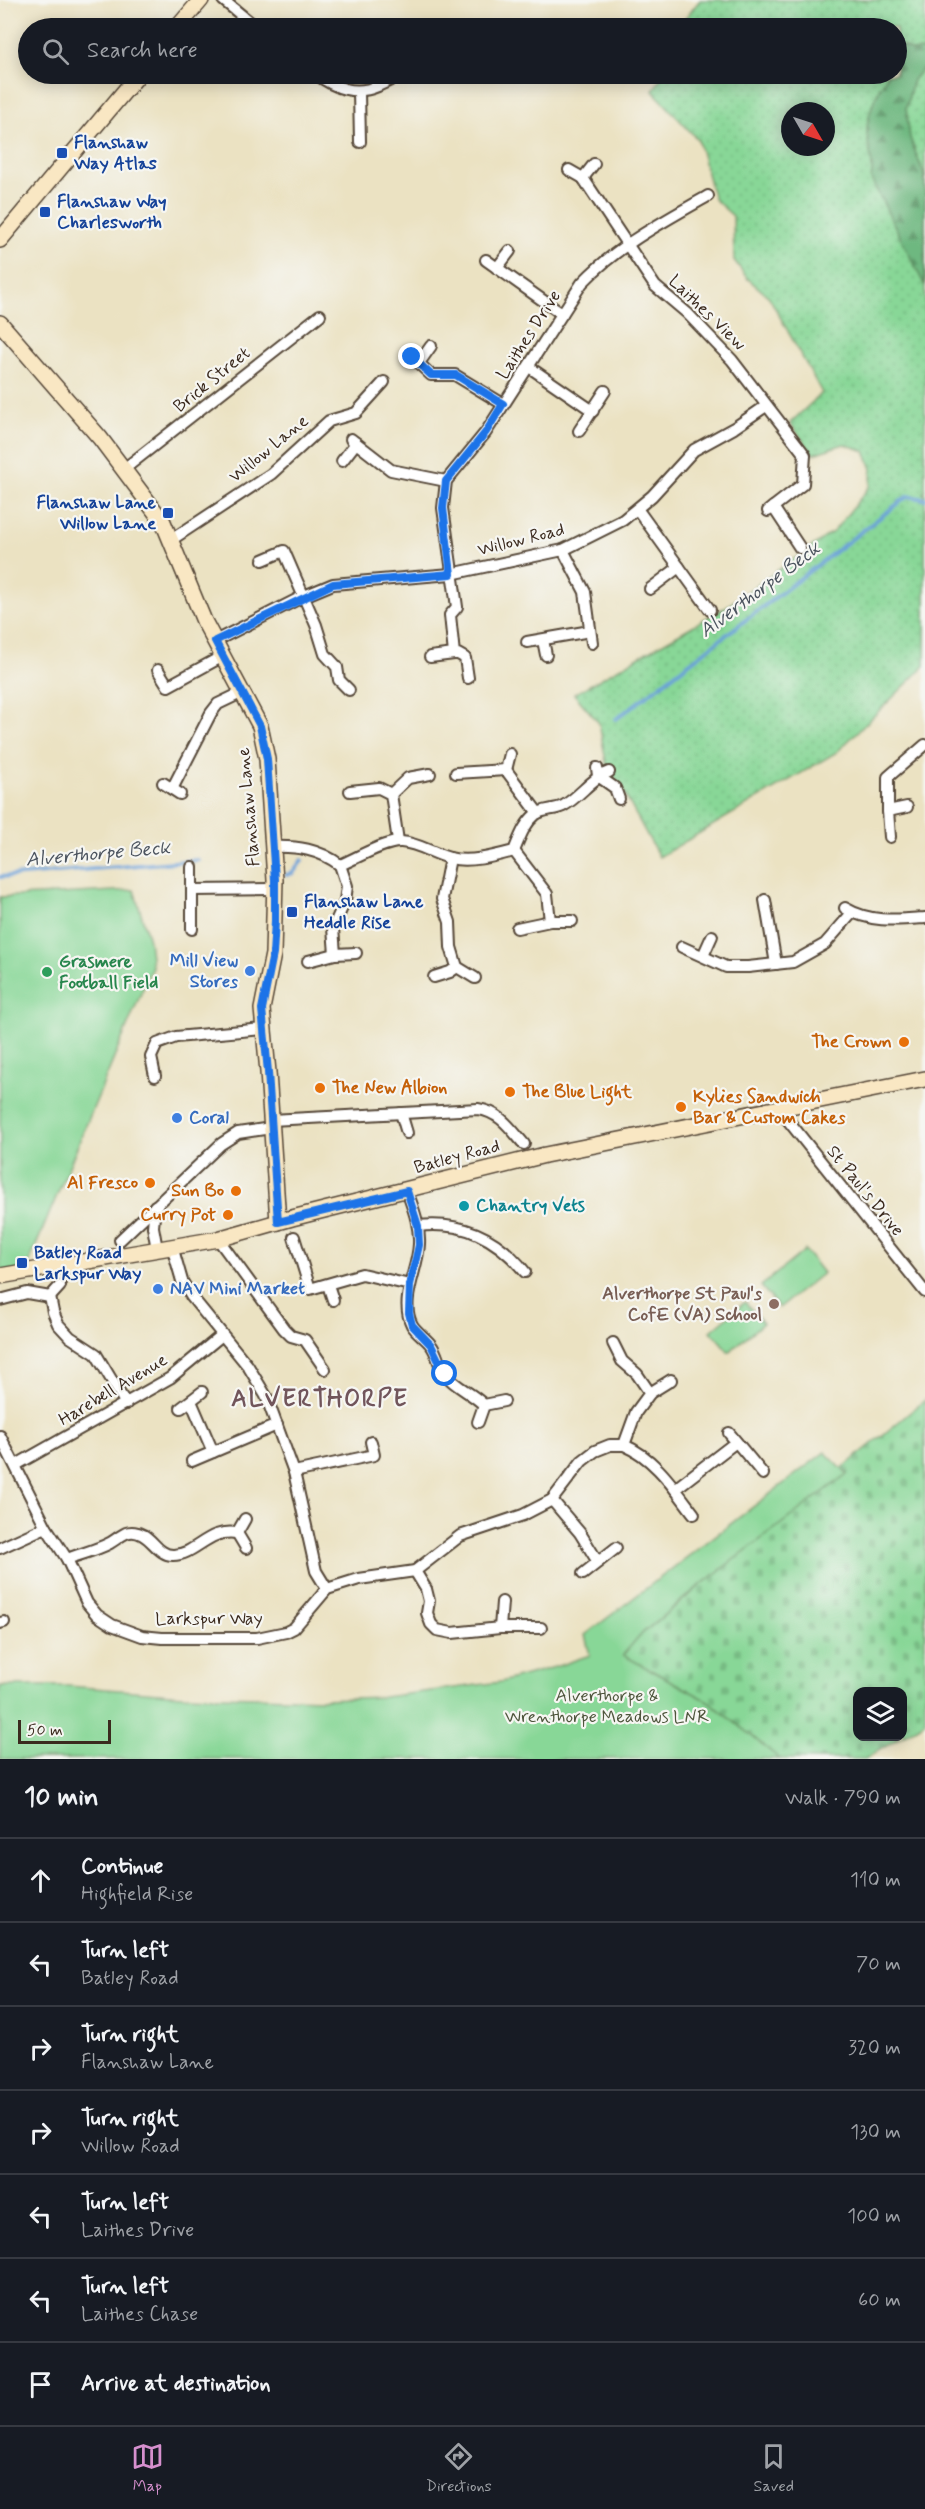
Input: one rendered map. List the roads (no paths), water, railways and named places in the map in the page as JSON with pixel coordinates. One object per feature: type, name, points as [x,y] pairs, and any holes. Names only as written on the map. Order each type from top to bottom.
[{"type":"street","points":[[186,18],[201,0]]},
{"type":"street","points":[[223,0],[245,18]]},
{"type":"street","points":[[0,240],[131,84]]},
{"type":"street","points":[[330,84],[349,90],[366,91],[383,84]]},
{"type":"street","points":[[359,90],[360,142]]},
{"type":"street","points":[[568,170],[583,178],[594,164]]},
{"type":"street","name":"Laithes View","points":[[583,178],[655,286],[687,313],[732,360],[805,455],[803,484],[770,509],[800,548]]},
{"type":"street","name":"Laithes Drive","points":[[446,481],[486,432],[582,283],[626,244],[708,196]]},
{"type":"street","points":[[497,268],[510,251]]},
{"type":"street","points":[[486,260],[562,314]]},
{"type":"street","name":"Brick Street","points":[[124,469],[320,315]]},
{"type":"street","name":"Flanshaw Lane","points":[[0,323],[76,409],[163,522],[195,602],[260,726],[267,759],[275,889],[273,954],[262,1009],[278,1222]]},
{"type":"street","points":[[431,346],[415,360],[431,375],[456,375],[503,404]]},
{"type":"street","points":[[529,367],[592,411]]},
{"type":"street","name":"Willow Lane","points":[[171,540],[271,474],[329,421],[356,413],[384,382]]},
{"type":"street","points":[[579,431],[606,391]]},
{"type":"street","name":"Willow Road","points":[[215,641],[304,596],[333,584],[451,574],[562,550],[623,520],[638,510],[694,450],[766,406]]},
{"type":"street","points":[[342,460],[354,441],[391,470],[446,481],[443,508],[457,607],[450,615],[454,654]]},
{"type":"street","points":[[638,510],[710,610]]},
{"type":"street","points":[[263,560],[286,549],[324,654],[337,666],[339,680],[349,690]]},
{"type":"street","points":[[562,550],[585,592],[592,643]]},
{"type":"street","points":[[650,589],[679,567]]},
{"type":"street","points":[[527,642],[590,631]]},
{"type":"street","points":[[543,640],[546,655]]},
{"type":"street","points":[[430,657],[458,654],[465,658],[468,678]]},
{"type":"street","points":[[158,670],[168,686],[223,656]]},
{"type":"street","points":[[326,685],[339,680]]},
{"type":"street","points":[[177,682],[182,692]]},
{"type":"street","points":[[172,789],[211,713],[218,704],[243,692]]},
{"type":"street","points":[[890,837],[888,777],[925,745]]},
{"type":"street","points":[[506,770],[510,754]]},
{"type":"street","points":[[456,773],[506,770]]},
{"type":"street","points":[[506,770],[538,813]]},
{"type":"street","points":[[514,851],[524,827],[538,813],[561,807],[580,794],[598,772]]},
{"type":"street","points":[[598,772],[609,772]]},
{"type":"street","points":[[598,772],[615,788],[619,799]]},
{"type":"street","points":[[391,794],[408,778],[430,774]]},
{"type":"street","points":[[350,791],[379,788],[391,794]]},
{"type":"street","points":[[391,794],[398,842]]},
{"type":"street","points":[[888,811],[907,807]]},
{"type":"street","points":[[340,865],[398,842],[415,844],[450,858],[467,859],[514,851]]},
{"type":"street","points":[[272,847],[313,850],[340,865],[347,886],[345,901],[333,928],[335,954]]},
{"type":"street","points":[[514,851],[547,894],[550,921]]},
{"type":"street","points":[[450,858],[442,899],[450,922],[451,947],[457,967],[475,978]]},
{"type":"street","points":[[192,867],[192,929]]},
{"type":"street","points":[[192,890],[275,889]]},
{"type":"street","points":[[765,900],[776,964]]},
{"type":"street","points":[[682,947],[726,967],[793,962],[825,944],[849,911],[888,921],[925,918]]},
{"type":"street","points":[[517,928],[550,921],[572,921]]},
{"type":"street","points":[[703,956],[712,936]]},
{"type":"street","points":[[308,962],[335,954],[356,953]]},
{"type":"street","points":[[434,977],[457,967]]},
{"type":"street","points":[[154,1076],[151,1057],[157,1044],[176,1037],[263,1029]]},
{"type":"street","name":"Batley Road","points":[[0,1276],[218,1239],[555,1152],[925,1079]]},
{"type":"street","points":[[120,1240],[221,1144],[238,1133],[271,1124],[478,1109],[490,1111],[502,1119],[524,1144]]},
{"type":"street","name":"St Paul's Drive","points":[[779,1109],[925,1292]]},
{"type":"street","points":[[401,1113],[407,1133]]},
{"type":"street","points":[[407,1191],[418,1226],[419,1245],[410,1285],[409,1313],[412,1325],[431,1345],[445,1374],[484,1405],[504,1401]]},
{"type":"street","points":[[155,1206],[153,1227],[157,1249]]},
{"type":"street","points":[[418,1226],[436,1224],[470,1231],[492,1240],[510,1253],[525,1272]]},
{"type":"street","points":[[294,1237],[310,1288],[362,1274],[410,1285]]},
{"type":"street","points":[[218,1239],[284,1329],[291,1336],[305,1340],[325,1369]]},
{"type":"street","points":[[172,1246],[182,1281],[257,1378],[266,1396],[294,1472],[316,1571],[327,1589],[359,1579],[416,1571],[460,1536],[523,1515],[552,1500],[582,1461],[595,1451],[610,1445],[624,1444],[645,1457],[675,1489],[694,1514]]},
{"type":"street","points":[[328,1285],[333,1300]]},
{"type":"street","points":[[50,1297],[60,1286]]},
{"type":"street","points":[[0,1300],[27,1293],[50,1297]]},
{"type":"street","points":[[50,1297],[58,1324],[70,1337],[96,1354],[126,1404]]},
{"type":"street","name":"Harebell Avenue","points":[[16,1465],[170,1378],[222,1335]]},
{"type":"street","points":[[613,1343],[622,1361],[637,1374],[650,1393]]},
{"type":"street","points":[[624,1444],[636,1412],[650,1393],[672,1380]]},
{"type":"street","points":[[181,1408],[202,1392]]},
{"type":"street","points":[[191,1401],[213,1452]]},
{"type":"street","points":[[478,1422],[484,1405]]},
{"type":"street","points":[[192,1461],[277,1425]]},
{"type":"street","name":"Larkspur Way","points":[[0,1436],[46,1527],[67,1559],[87,1603],[97,1615],[112,1624],[142,1636],[162,1638],[257,1638],[294,1628],[327,1589]]},
{"type":"street","points":[[675,1489],[732,1438],[763,1474]]},
{"type":"street","points":[[294,1472],[374,1455],[371,1442]]},
{"type":"street","points":[[552,1500],[580,1533],[598,1562]]},
{"type":"street","points":[[237,1533],[245,1519]]},
{"type":"street","points":[[0,1548],[46,1527]]},
{"type":"street","points":[[67,1559],[109,1544],[133,1532],[142,1534],[157,1548],[173,1555],[183,1553],[213,1535],[227,1531],[237,1533],[246,1548]]},
{"type":"street","points":[[583,1574],[616,1548]]},
{"type":"street","points":[[416,1571],[426,1589],[429,1601],[427,1613],[431,1624],[437,1630],[452,1633],[500,1628],[541,1628]]},
{"type":"street","points":[[500,1628],[502,1602]]},
{"type":"waterway","name":"Alverthorpe Beck","points":[[616,719],[908,496],[925,499]]},
{"type":"waterway","name":"Alverthorpe Beck","points":[[0,877],[198,860]]},
{"type":"waterway","name":"Alverthorpe Beck","points":[[286,875],[293,873],[302,860]]},
{"type":"place","name":"Flanshaw Way Atlas","points":[[62,153]]},
{"type":"place","name":"Flanshaw Way Charlesworth","points":[[45,212]]},
{"type":"place","name":"Flanshaw Lane Willow Lane","points":[[168,513]]},
{"type":"place","name":"Flanshaw Lane Heddle Rise","points":[[292,912]]},
{"type":"place","name":"Mill View Stores","points":[[250,971]]},
{"type":"place","name":"Grasmere Football Field","points":[[47,972]]},
{"type":"place","name":"The Crown","points":[[904,1042]]},
{"type":"place","name":"The New Albion","points":[[320,1088]]},
{"type":"place","name":"The Blue Light","points":[[510,1092]]},
{"type":"place","name":"Kylies Sandwich Bar & Custom Cakes","points":[[681,1107]]},
{"type":"place","name":"Coral","points":[[177,1118]]},
{"type":"place","name":"Al Fresco","points":[[150,1183]]},
{"type":"place","name":"Sun Bo","points":[[236,1191]]},
{"type":"place","name":"Chantry Vets","points":[[464,1206]]},
{"type":"place","name":"Curry Pot","points":[[228,1215]]},
{"type":"place","name":"Batley Road Larkspur Way","points":[[22,1263]]},
{"type":"place","name":"NAV Mini Market","points":[[158,1289]]},
{"type":"place","name":"Alverthorpe St Paul's CofE (VA) School","points":[[774,1304]]},
{"type":"district","name":"ALVERTHORPE","points":[[320,1399]]},
{"type":"park label","name":"Alverthorpe & Wrenthorpe Meadows LNR","points":[[607,1706]]}]
